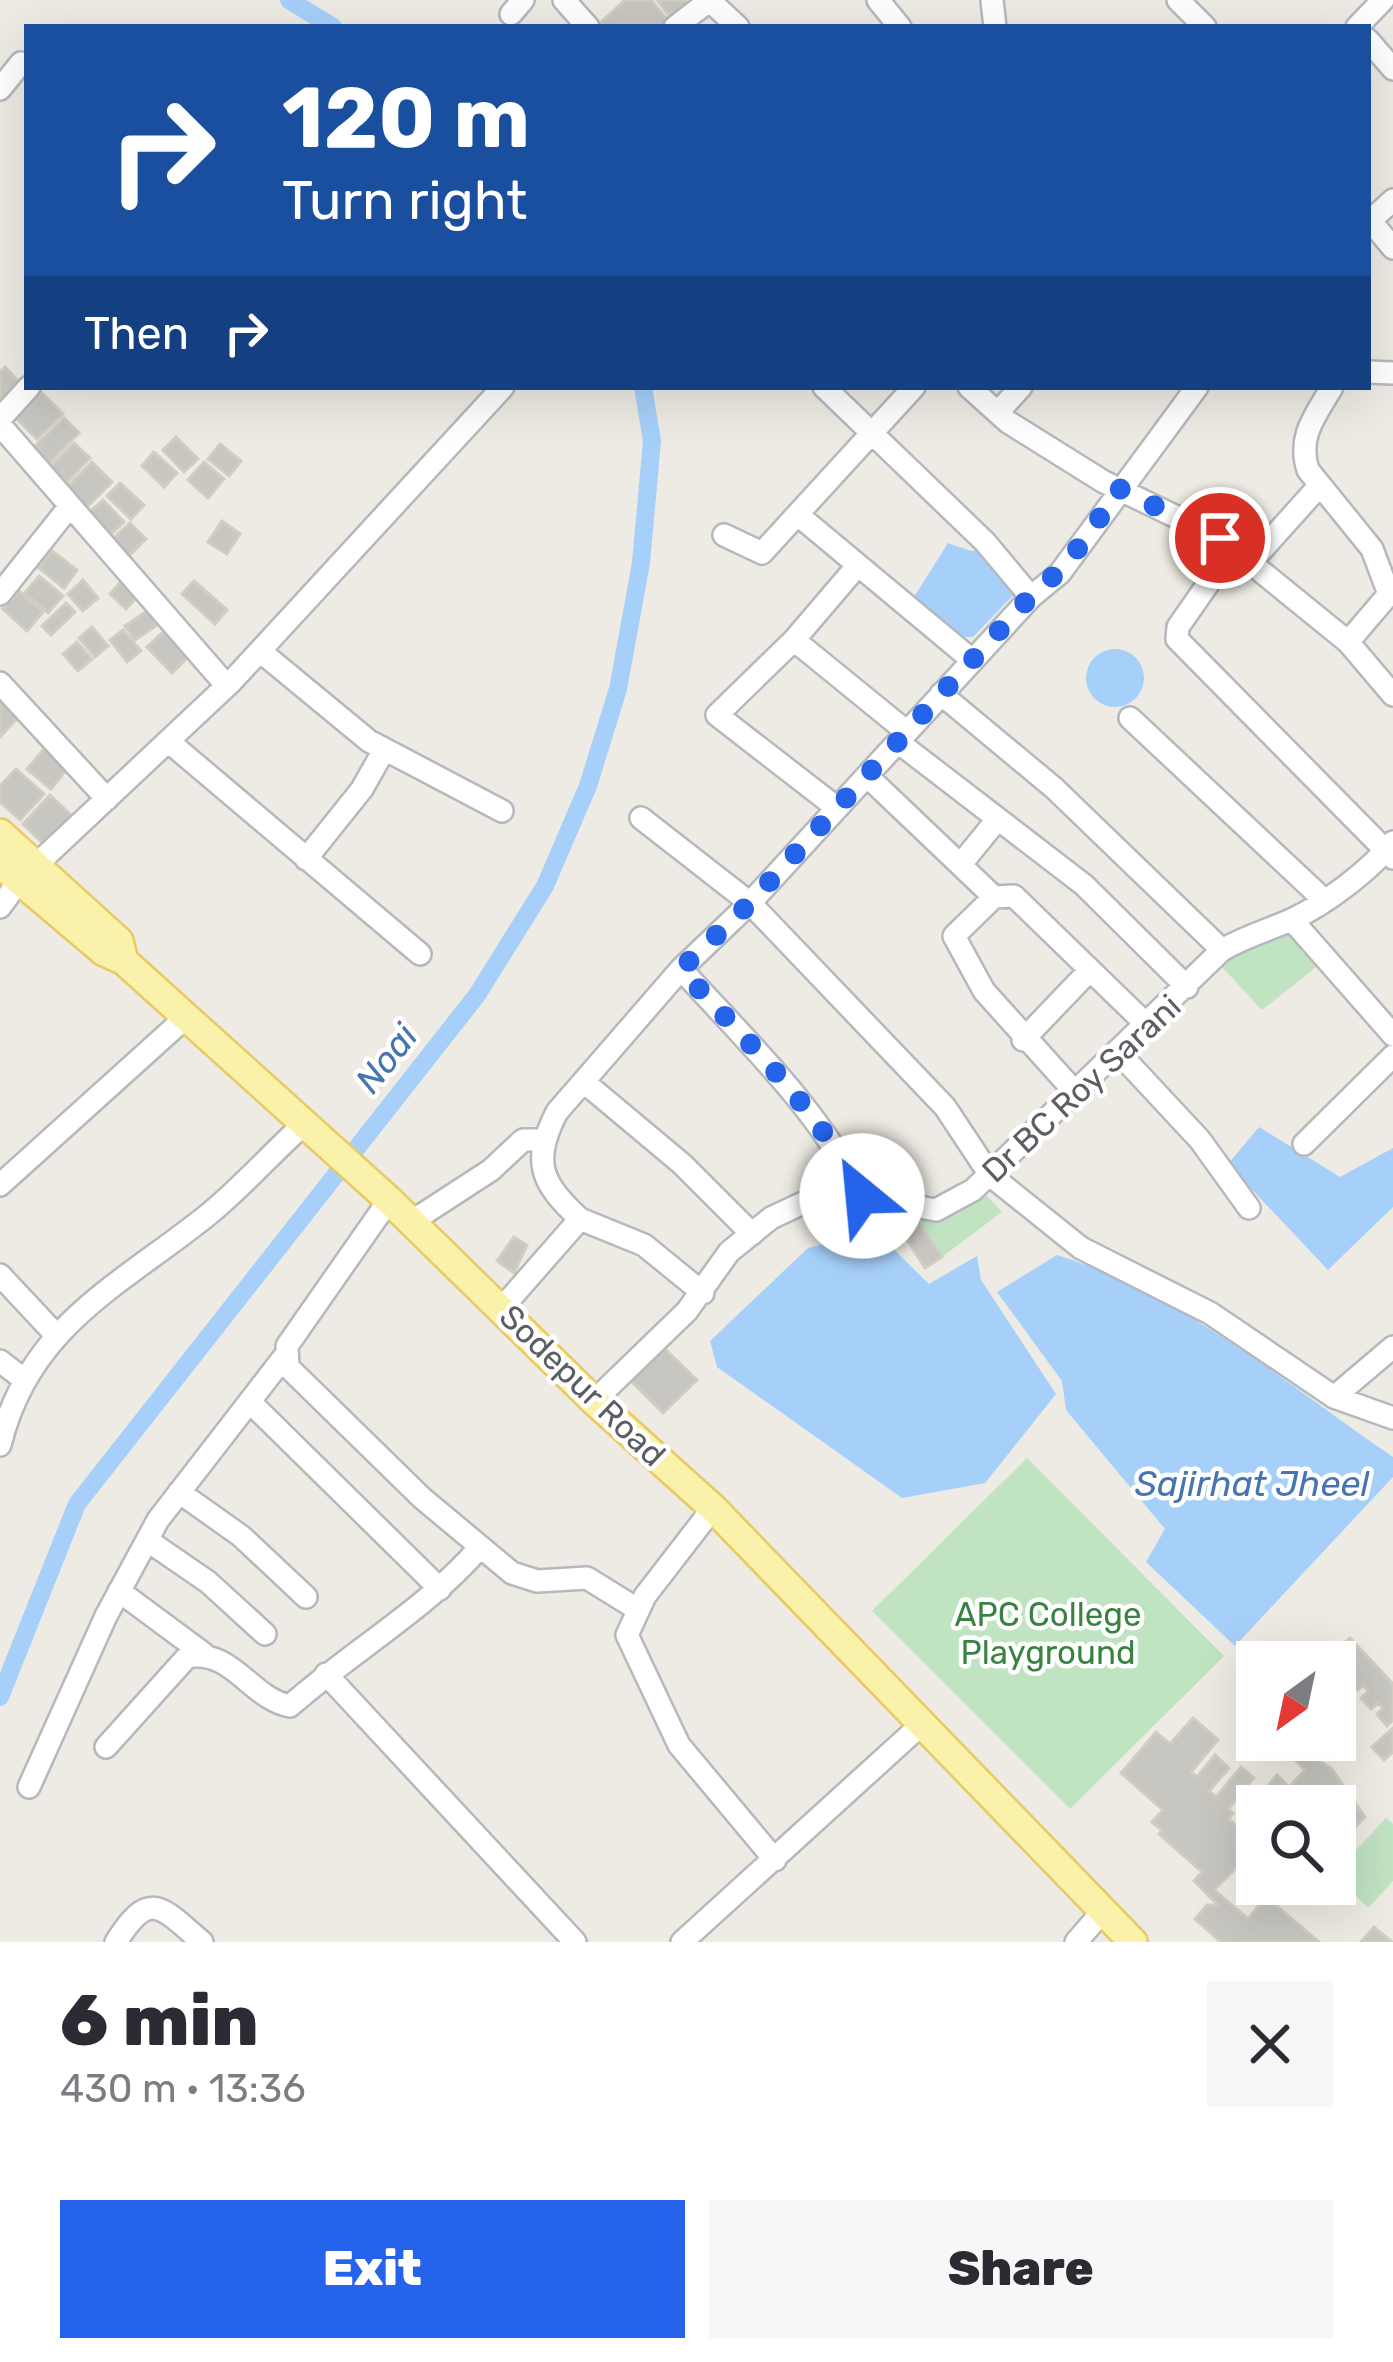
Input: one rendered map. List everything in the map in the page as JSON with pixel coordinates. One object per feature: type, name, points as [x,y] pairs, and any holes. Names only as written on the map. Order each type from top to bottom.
[{"type":"main road","name":"Sodepur Road","points":[[0,833],[19,871],[104,952],[124,962],[380,1192],[594,1401],[713,1508],[1133,1942]]},
{"type":"street","points":[[564,0],[584,24]]},
{"type":"street","points":[[684,24],[747,0]]},
{"type":"street","points":[[878,0],[898,24]]},
{"type":"street","points":[[1360,24],[1383,0]]},
{"type":"street","points":[[1371,43],[1393,69]]},
{"type":"street","points":[[0,89],[21,63]]},
{"type":"street","points":[[1371,222],[1393,248]]},
{"type":"street","points":[[27,390],[0,422],[227,686]]},
{"type":"street","points":[[0,907],[19,871],[107,800],[227,686],[500,390]]},
{"type":"street","points":[[827,390],[985,542],[1030,597]]},
{"type":"street","points":[[724,535],[762,553],[869,430],[911,390]]},
{"type":"street","points":[[972,390],[998,412],[1118,488],[1242,555],[1348,642],[1393,694]]},
{"type":"street","points":[[998,412],[1018,390]]},
{"type":"street","points":[[704,1293],[644,1245],[580,1219],[545,1180],[542,1140],[557,1112],[681,969],[750,903],[1030,597],[1086,543],[1118,488],[1195,390]]},
{"type":"street","points":[[1330,390],[1304,435],[1308,470],[1372,549],[1391,595],[1348,642]]},
{"type":"street","points":[[1321,485],[1242,555],[1178,627],[1177,639],[1391,850]]},
{"type":"street","points":[[0,594],[70,506]]},
{"type":"street","points":[[798,514],[972,660]]},
{"type":"street","points":[[837,808],[717,715],[794,640],[858,565]]},
{"type":"street","points":[[794,640],[996,821],[1084,885],[1187,987]]},
{"type":"street","points":[[260,650],[338,718],[384,750],[502,811]]},
{"type":"street","points":[[0,682],[107,800]]},
{"type":"street","points":[[941,694],[1054,788],[1222,950]]},
{"type":"street","points":[[1130,718],[1324,899]]},
{"type":"street","points":[[168,741],[420,954]]},
{"type":"street","points":[[306,859],[350,806],[384,750]]},
{"type":"street","points":[[867,776],[994,897]]},
{"type":"street","points":[[641,818],[750,903],[945,1107],[990,1174],[1081,1248],[1210,1313],[1334,1397],[1393,1418]]},
{"type":"street","points":[[961,865],[996,821]]},
{"type":"street","name":"Dr BC Roy Sarani","points":[[594,1401],[704,1293],[729,1252],[752,1234],[803,1203],[862,1196],[935,1210],[990,1174],[1222,950],[1258,929],[1292,920],[1391,850]]},
{"type":"street","points":[[1075,1092],[984,992],[954,935],[994,897],[1014,896],[1147,1025]]},
{"type":"street","points":[[1292,920],[1393,1035]]},
{"type":"street","points":[[681,969],[793,1088],[838,1149],[862,1196]]},
{"type":"street","points":[[1023,1040],[1090,970]]},
{"type":"street","points":[[0,1185],[184,1019]]},
{"type":"street","points":[[1119,1053],[1200,1140],[1249,1208]]},
{"type":"street","points":[[1304,1144],[1393,1056]]},
{"type":"street","points":[[584,1082],[619,1107],[752,1234]]},
{"type":"street","points":[[1,1433],[22,1378],[86,1304],[214,1210],[309,1131]]},
{"type":"street","points":[[411,1222],[491,1170],[523,1140],[542,1140]]},
{"type":"street","points":[[29,1787],[147,1540],[284,1358],[380,1192]]},
{"type":"street","points":[[502,1308],[580,1219]]},
{"type":"street","points":[[0,1275],[57,1336]]},
{"type":"street","points":[[1334,1397],[1393,1347]]},
{"type":"street","points":[[284,1358],[422,1498],[526,1580],[587,1577],[637,1609]]},
{"type":"street","points":[[0,1361],[22,1378]]},
{"type":"street","points":[[250,1402],[440,1589]]},
{"type":"street","points":[[179,1492],[241,1536],[306,1597]]},
{"type":"street","points":[[713,1508],[637,1609],[627,1635],[679,1745],[775,1860]]},
{"type":"street","points":[[147,1540],[208,1582],[265,1634]]},
{"type":"street","points":[[119,1591],[285,1707],[440,1589],[480,1546]]},
{"type":"street","points":[[106,1748],[171,1670],[188,1657],[204,1654]]},
{"type":"street","points":[[326,1674],[575,1942]]},
{"type":"street","points":[[682,1942],[922,1724]]},
{"type":"street","points":[[116,1942],[135,1912],[149,1906],[163,1909],[202,1942]]},
{"type":"street","points":[[1076,1942],[1103,1910]]},
{"type":"green space","points":[[1285,928],[1320,964],[1262,1010],[1222,967],[1233,955]]},
{"type":"green space","points":[[979,1188],[1002,1212],[942,1257],[917,1220]]},
{"type":"green space","name":"APC College Playground","points":[[1027,1458],[1224,1656],[1070,1809],[872,1611]]},
{"type":"green space","points":[[1386,1818],[1393,1824],[1393,1881],[1368,1908],[1356,1895],[1356,1850]]},
{"type":"water","points":[[948,543],[971,551],[990,548],[1022,586],[973,637],[951,637],[914,597]]},
{"type":"water","points":[[1115,649],[1136,657],[1144,678],[1136,699],[1115,707],[1094,699],[1086,678],[1094,657]]},
{"type":"water","points":[[1259,1127],[1340,1177],[1393,1148],[1393,1207],[1328,1270],[1228,1164]]},
{"type":"water","points":[[875,1231],[929,1284],[977,1256],[981,1280],[1056,1394],[985,1483],[902,1498],[717,1367],[710,1341],[808,1248]]},
{"type":"water","name":"Sajirhat Jheel","points":[[1057,1255],[1147,1292],[1273,1371],[1393,1457],[1393,1477],[1235,1646],[1146,1562],[1165,1529],[1066,1410],[1062,1381],[997,1292]]},
{"type":"building","points":[[625,0],[651,0],[671,24],[599,24]]},
{"type":"building","points":[[657,0],[685,0],[691,7],[673,21]]},
{"type":"building","points":[[5,367],[20,383],[0,402],[0,372]]},
{"type":"building","points":[[40,391],[63,414],[37,439],[14,416]]},
{"type":"building","points":[[64,418],[79,433],[49,463],[34,447]]},
{"type":"building","points":[[176,437],[198,459],[184,472],[163,450]]},
{"type":"building","points":[[74,443],[90,458],[67,482],[50,467]]},
{"type":"building","points":[[220,444],[241,461],[229,476],[208,459]]},
{"type":"building","points":[[154,452],[177,473],[164,487],[142,466]]},
{"type":"building","points":[[92,462],[112,482],[85,509],[65,489]]},
{"type":"building","points":[[204,462],[224,479],[208,498],[188,480]]},
{"type":"building","points":[[120,483],[144,505],[131,519],[107,496]]},
{"type":"building","points":[[103,500],[124,522],[108,537],[87,514]]},
{"type":"building","points":[[222,521],[240,534],[227,554],[208,542]]},
{"type":"building","points":[[130,523],[146,539],[127,558],[110,541]]},
{"type":"building","points":[[52,551],[77,570],[64,588],[39,568]]},
{"type":"building","points":[[127,575],[143,590],[126,609],[110,594]]},
{"type":"building","points":[[39,576],[63,596],[48,613],[25,593]]},
{"type":"building","points":[[83,580],[98,598],[83,611],[68,594]]},
{"type":"building","points":[[194,581],[227,610],[215,624],[182,594]]},
{"type":"building","points":[[19,591],[43,612],[27,631],[3,609]]},
{"type":"building","points":[[66,603],[75,612],[51,635],[42,626]]},
{"type":"building","points":[[147,611],[157,625],[135,640],[125,626]]},
{"type":"building","points":[[92,627],[108,646],[95,657],[79,638]]},
{"type":"building","points":[[166,629],[191,654],[172,673],[147,647]]},
{"type":"building","points":[[123,630],[141,651],[127,662],[110,640]]},
{"type":"building","points":[[77,642],[92,659],[78,671],[63,654]]},
{"type":"building","points":[[0,698],[19,716],[0,737]]},
{"type":"building","points":[[45,748],[68,768],[51,789],[27,769]]},
{"type":"building","points":[[16,769],[44,794],[20,820],[0,802],[0,786]]},
{"type":"building","points":[[50,795],[73,817],[46,846],[23,824]]},
{"type":"building","points":[[917,1220],[942,1257],[925,1268],[901,1230]]},
{"type":"building","points":[[514,1237],[527,1245],[514,1273],[497,1261]]},
{"type":"building","points":[[663,1347],[697,1380],[663,1413],[630,1380]]},
{"type":"building","points":[[1356,1644],[1393,1684],[1393,1720],[1387,1726],[1377,1714],[1383,1708],[1378,1703],[1371,1709],[1361,1698],[1369,1691],[1363,1685],[1358,1690]]},
{"type":"building","points":[[1193,1718],[1218,1740],[1191,1772],[1197,1777],[1215,1755],[1229,1768],[1209,1791],[1216,1797],[1241,1767],[1254,1778],[1248,1785],[1236,1785],[1236,1799],[1228,1809],[1236,1825],[1236,1868],[1214,1890],[1248,1919],[1259,1905],[1275,1905],[1319,1942],[1221,1942],[1195,1919],[1207,1905],[1218,1905],[1194,1881],[1202,1872],[1159,1834],[1162,1830],[1152,1822],[1163,1810],[1121,1773],[1156,1732],[1170,1744]]},
{"type":"building","points":[[1393,1728],[1393,1752],[1384,1760],[1372,1747]]},
{"type":"building","points":[[1296,1761],[1320,1761],[1343,1785],[1291,1785],[1305,1770]]},
{"type":"building","points":[[1277,1775],[1287,1785],[1269,1785]]},
{"type":"building","points":[[1356,1804],[1365,1817],[1356,1826]]},
{"type":"building","points":[[1374,1927],[1392,1942],[1361,1942]]},
{"type":"waterway","name":"Noai","points":[[289,0],[328,24]]},
{"type":"waterway","name":"Noai","points":[[0,1697],[77,1504],[477,995],[545,886],[588,786],[618,689],[641,563],[652,441],[644,390]]},
{"type":"route","points":[[862,1196],[838,1149],[793,1088],[681,969],[750,903],[1030,597],[1060,573],[1086,543],[1118,488],[1220,538]]}]
